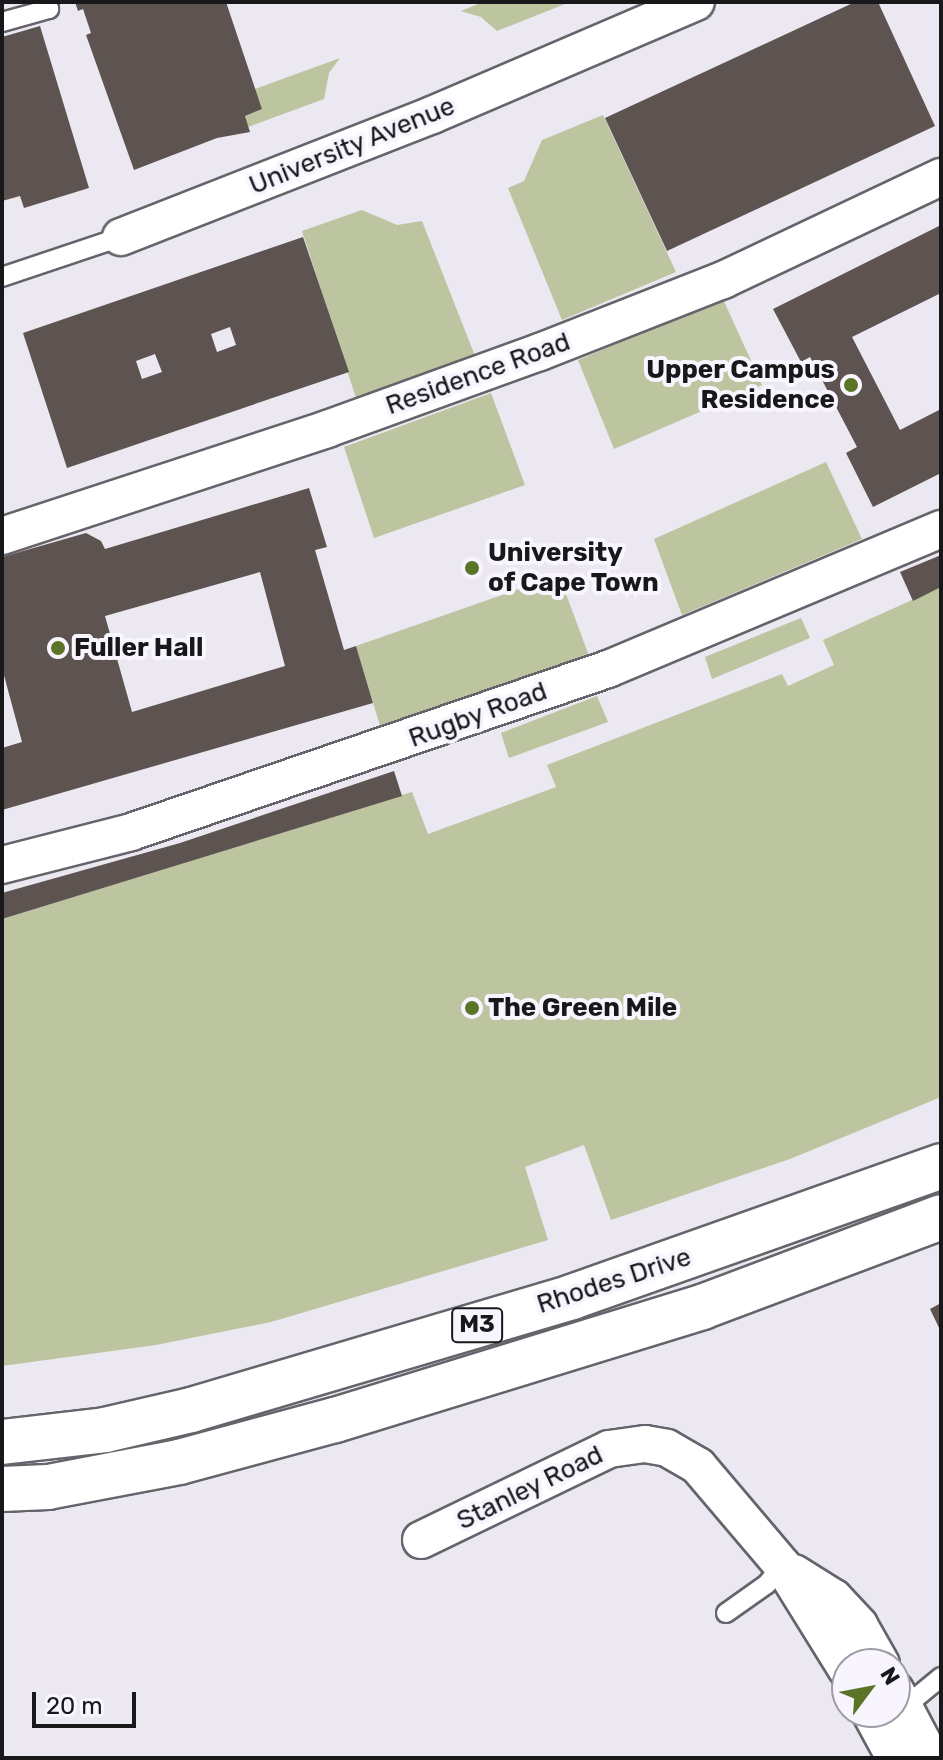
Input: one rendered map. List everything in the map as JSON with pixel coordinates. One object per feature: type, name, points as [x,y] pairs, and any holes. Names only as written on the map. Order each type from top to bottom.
[{"type":"highway","name":"Rhodes Drive","points":[[2,1442],[105,1430],[191,1410],[572,1297],[941,1166]]},
{"type":"highway","name":"Rhodes Drive","points":[[2,1489],[48,1487],[179,1462],[350,1416],[657,1322],[941,1217]]},
{"type":"street","name":"University Avenue","points":[[121,237],[432,115],[696,2]]},
{"type":"street","name":"Residence Road","points":[[2,536],[540,352],[723,280],[941,177]]},
{"type":"street","name":"Rugby Road","points":[[2,865],[131,832],[608,669],[941,529]]},
{"type":"street","name":"Stanley Road","points":[[421,1540],[609,1449],[650,1444],[698,1466],[782,1565]]},
{"type":"street","points":[[782,1565],[834,1648]]},
{"type":"street","points":[[782,1565],[834,1598],[859,1625],[872,1648]]},
{"type":"street","points":[[891,1728],[892,1752]]},
{"type":"street","points":[[908,1728],[931,1758]]},
{"type":"lane","points":[[2,22],[49,9],[47,2]]},
{"type":"lane","name":"University Avenue","points":[[2,277],[121,237]]},
{"type":"lane","points":[[726,1613],[767,1584],[782,1565]]},
{"type":"lane","points":[[911,1691],[941,1677]]},
{"type":"green space","points":[[483,2],[570,2],[497,31],[481,17],[461,11]]},
{"type":"green space","points":[[340,58],[329,73],[324,99],[248,127],[245,116],[262,109],[255,89]]},
{"type":"green space","points":[[603,115],[676,272],[562,320],[508,188],[524,181],[542,140]]},
{"type":"green space","points":[[362,210],[397,225],[422,221],[475,356],[356,398],[302,231]]},
{"type":"green space","points":[[723,299],[762,385],[614,449],[578,360]]},
{"type":"green space","points":[[491,393],[525,485],[374,538],[344,447]]},
{"type":"green space","points":[[826,462],[862,539],[682,615],[654,539]]},
{"type":"green space","points":[[559,575],[589,656],[381,729],[356,646]]},
{"type":"green space","name":"The Green Mile","points":[[941,587],[941,1097],[790,1159],[611,1220],[584,1145],[525,1167],[548,1240],[271,1322],[156,1345],[2,1366],[2,919],[412,792],[428,834],[556,787],[547,765],[782,674],[788,686],[834,665],[823,640]]},
{"type":"green space","points":[[801,618],[810,638],[712,679],[705,657]]},
{"type":"green space","points":[[597,696],[608,722],[509,758],[501,733]]},
{"type":"building","points":[[75,2],[226,2],[262,109],[245,116],[250,132],[217,138],[134,170],[86,35],[91,33],[83,9],[78,11]]},
{"type":"building","points":[[855,2],[878,2],[935,126],[667,251],[605,118]]},
{"type":"building","points":[[40,26],[89,188],[24,208],[20,196],[2,201],[2,37]]},
{"type":"building","name":"Upper Campus Residence","points":[[941,225],[941,293],[852,337],[900,430],[941,409],[941,473],[873,507],[846,453],[857,447],[810,357],[801,362],[773,309]]},
{"type":"building","points":[[303,237],[349,372],[67,468],[23,333]],"holes":[[[230,327],[236,345],[217,352],[211,334]],[[155,354],[162,372],[142,379],[136,361]]]},
{"type":"building","name":"Fuller Hall","points":[[309,488],[327,547],[315,550],[344,650],[356,646],[373,703],[2,810],[2,748],[22,742],[2,668],[2,557],[86,533],[101,541],[105,549]],"holes":[[[260,572],[285,666],[132,712],[105,616]]]},
{"type":"building","points":[[941,555],[941,587],[913,601],[900,572]]},
{"type":"building","points":[[394,771],[402,796],[2,919],[2,893],[180,843]]},
{"type":"building","points":[[941,1303],[941,1332],[930,1309]]},
{"type":"place","name":"Upper Campus Residence","points":[[851,385]]},
{"type":"place","name":"University of Cape Town","points":[[472,568]]},
{"type":"place","name":"Fuller Hall","points":[[58,648]]},
{"type":"place","name":"The Green Mile","points":[[472,1008]]}]
